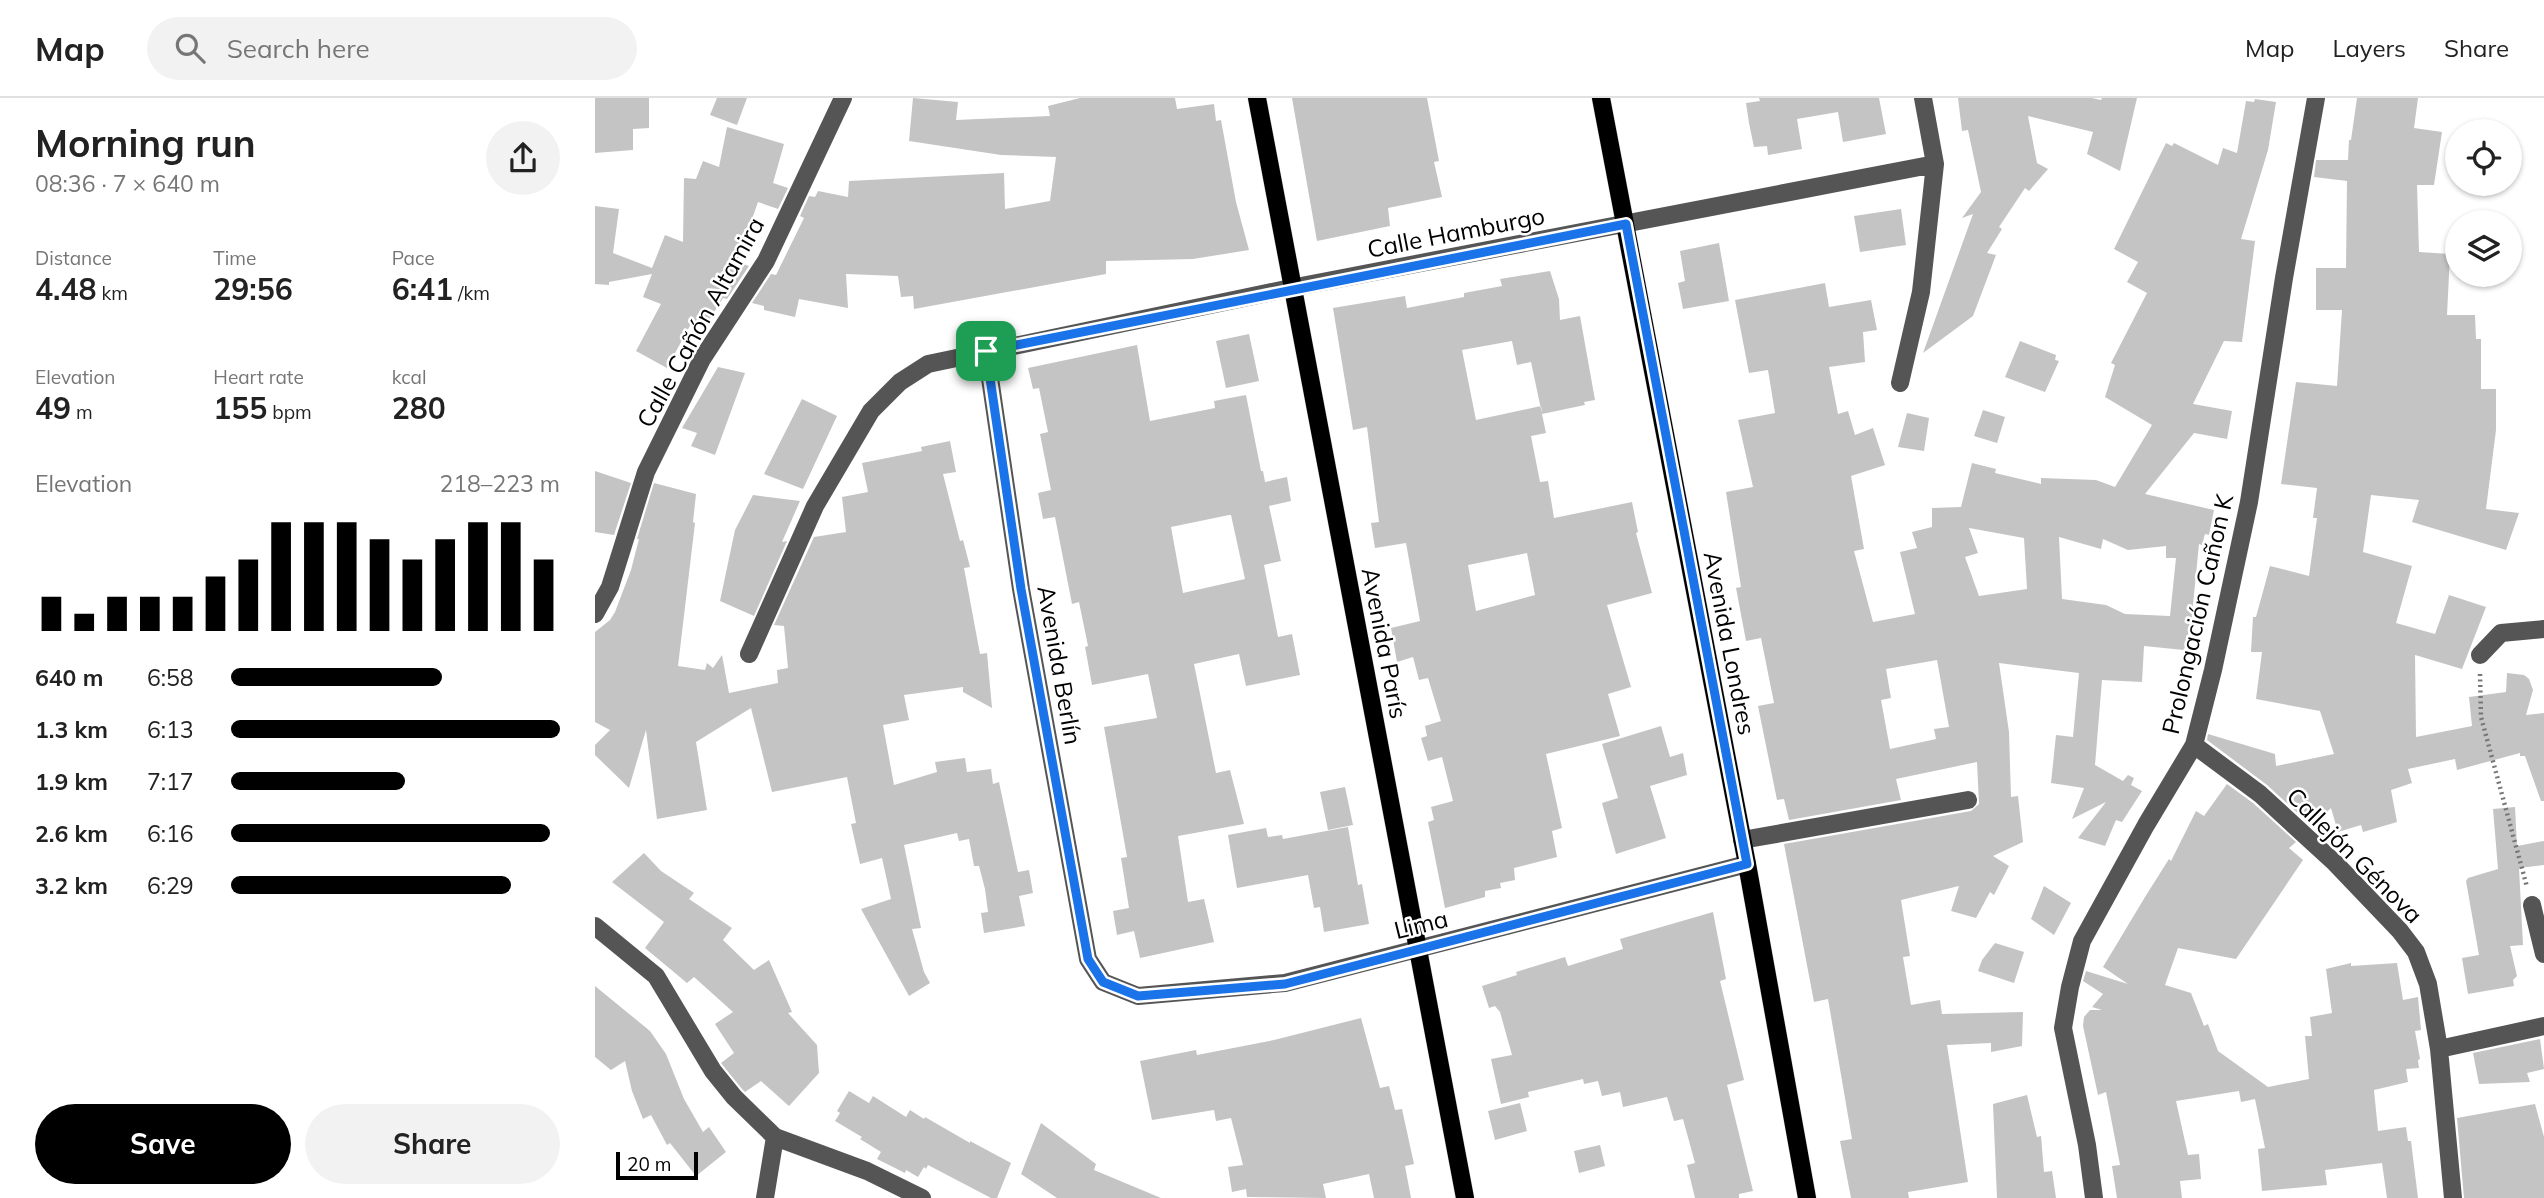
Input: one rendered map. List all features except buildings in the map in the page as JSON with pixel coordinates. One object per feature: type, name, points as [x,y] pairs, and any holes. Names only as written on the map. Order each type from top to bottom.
[{"type":"main road","name":"Avenida París","points":[[1257,98],[1465,1198]]},
{"type":"main road","name":"Avenida Londres","points":[[1601,98],[1747,864],[1807,1198]]},
{"type":"street","name":"Calle Cañón Altamira","points":[[595,614],[610,587],[646,472],[702,359],[766,261],[843,98]]},
{"type":"street","points":[[1900,383],[1921,292],[1935,164],[1923,98]]},
{"type":"street","name":"Prolongación Cañon K","points":[[2094,1198],[2087,1145],[2063,1028],[2070,987],[2082,941],[2145,825],[2193,745],[2213,670],[2249,502],[2284,278],[2316,98]]},
{"type":"street","name":"Calle Hamburgo","points":[[749,654],[815,506],[871,411],[899,382],[928,364],[1291,289],[1935,164]]},
{"type":"street","name":"Avenida Berlín","points":[[986,351],[1021,589],[1088,959],[1103,982]]},
{"type":"street","points":[[2480,655],[2501,633],[2544,629]]},
{"type":"street","name":"Callejón Génova","points":[[2193,745],[2260,794],[2335,863],[2400,931],[2416,952],[2428,984],[2439,1049],[2453,1198]]},
{"type":"street","points":[[1742,840],[1968,800]]},
{"type":"street","name":"Lima","points":[[1103,982],[1138,996],[1285,984],[1747,864]]},
{"type":"street","points":[[2532,905],[2544,954]]},
{"type":"street","points":[[595,926],[656,976],[713,1071],[734,1097],[775,1137],[867,1171],[922,1198]]},
{"type":"street","points":[[2439,1049],[2544,1026]]},
{"type":"street","points":[[765,1198],[775,1137]]},
{"type":"path","points":[[2480,655],[2481,717],[2532,905]]},
{"type":"route","points":[[1626,224],[1747,864],[1285,984],[1138,996],[1103,982],[1088,959],[1021,589],[986,351],[1626,224]]}]
